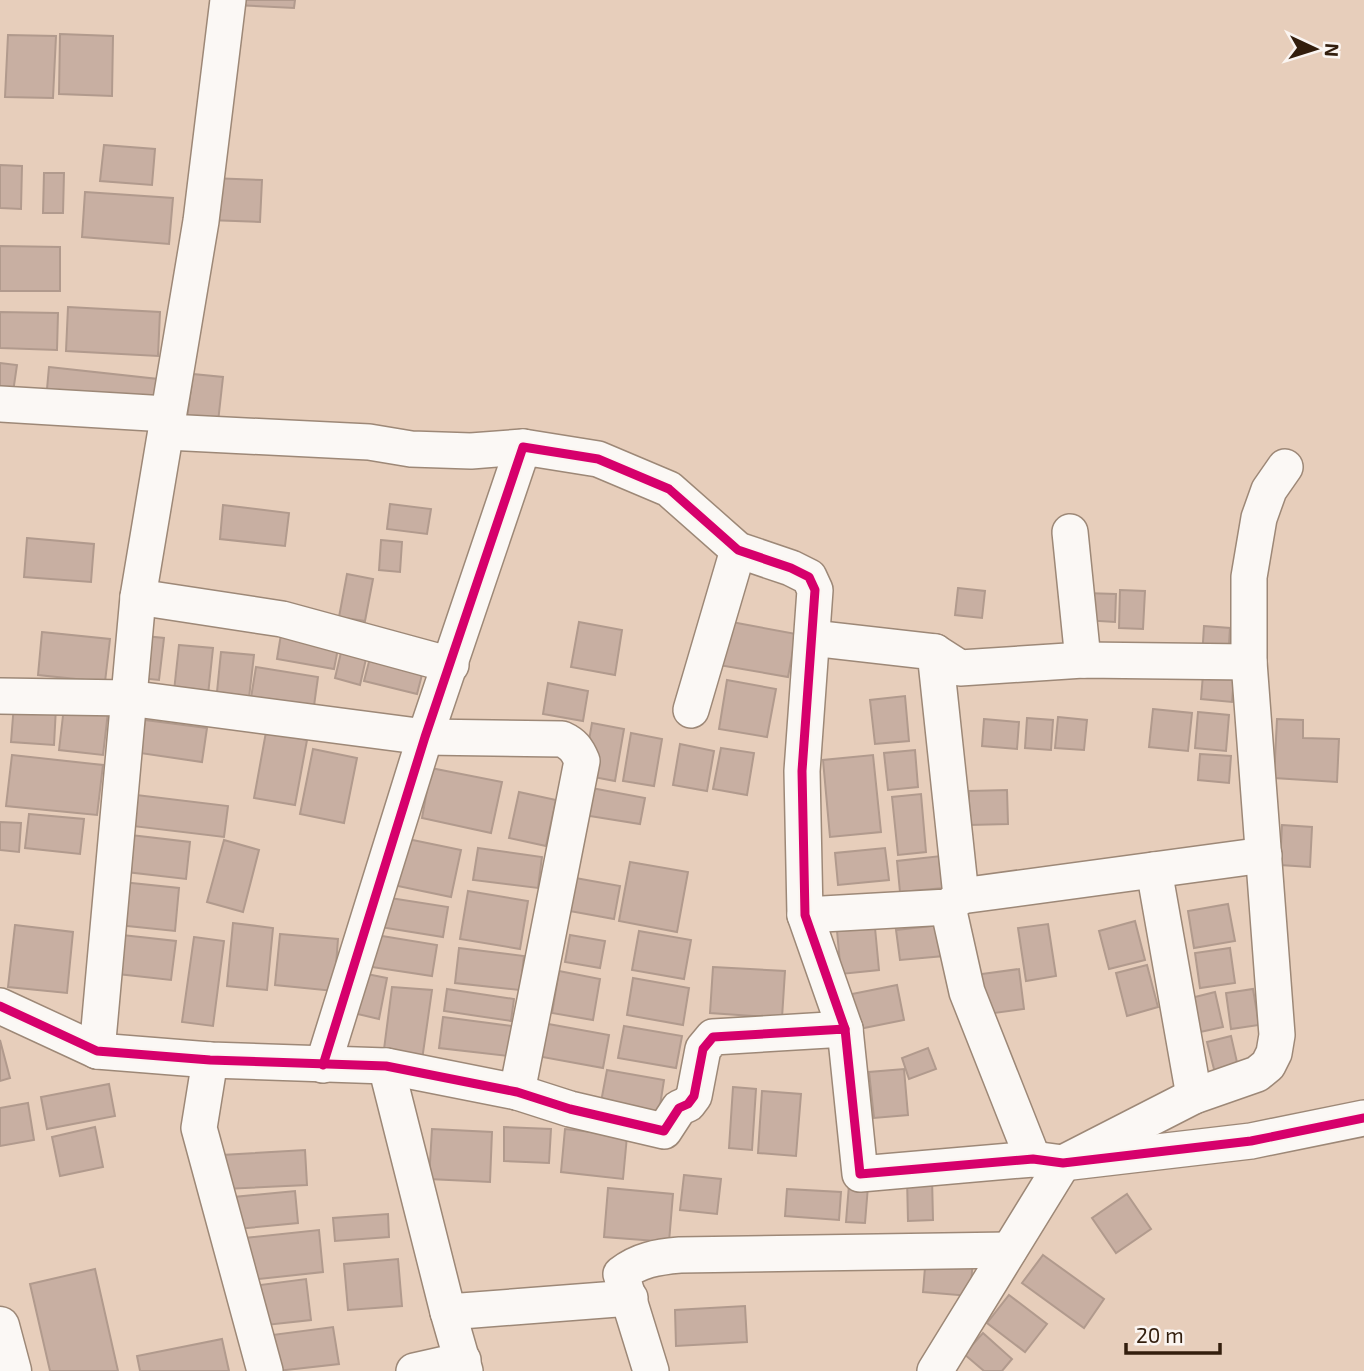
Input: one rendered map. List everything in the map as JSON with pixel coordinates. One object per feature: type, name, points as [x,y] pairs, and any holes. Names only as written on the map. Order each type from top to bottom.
[{"type":"main road","points":[[0,1326],[12,1371]]},
{"type":"street","points":[[97,1051],[138,597],[201,220],[228,0]]},
{"type":"street","points":[[0,404],[369,442],[411,449],[471,451],[523,447],[598,459],[668,489],[737,550],[791,568],[809,577],[815,590],[802,771],[804,915],[845,1029],[860,1174],[1048,1161],[1251,1141],[1364,1118]]},
{"type":"street","points":[[323,1065],[425,737],[523,447]]},
{"type":"street","points":[[935,1371],[1009,1250],[1048,1161],[1194,1096],[1257,1074],[1268,1065],[1274,1053],[1277,1035],[1249,662],[1250,577],[1259,518],[1269,490],[1285,467]]},
{"type":"street","points":[[1070,532],[1083,660]]},
{"type":"street","points":[[691,710],[737,550]]},
{"type":"street","points":[[138,597],[282,619],[451,665]]},
{"type":"street","points":[[812,638],[935,652],[960,668],[1083,660],[1249,662]]},
{"type":"street","points":[[935,652],[954,901],[967,992],[1048,1161]]},
{"type":"street","points":[[0,696],[128,698],[425,737],[562,740],[572,744],[582,761],[517,1092]]},
{"type":"street","points":[[804,915],[954,901],[1264,855]]},
{"type":"street","points":[[1154,870],[1194,1096]]},
{"type":"street","points":[[0,1006],[97,1051],[210,1060],[386,1066],[517,1092],[570,1110],[664,1131],[679,1108],[688,1104],[694,1096],[703,1049],[713,1037],[845,1029]]},
{"type":"street","points":[[210,1060],[199,1128],[265,1371]]},
{"type":"street","points":[[386,1066],[448,1312],[464,1365],[414,1371]]},
{"type":"street","points":[[651,1371],[621,1274],[646,1259],[1009,1250]]},
{"type":"street","points":[[448,1312],[630,1298]]},
{"type":"building","points":[[234,0],[295,0],[294,8],[234,5]]},
{"type":"building","points":[[60,34],[113,36],[112,96],[59,94]]},
{"type":"building","points":[[8,35],[56,36],[53,98],[5,97]]},
{"type":"building","points":[[104,145],[155,149],[152,185],[100,181]]},
{"type":"building","points":[[0,165],[22,166],[21,209],[0,208]]},
{"type":"building","points":[[44,173],[64,173],[63,213],[43,213]]},
{"type":"building","points":[[210,178],[262,180],[260,222],[208,220]]},
{"type":"building","points":[[85,192],[173,198],[169,244],[82,237]]},
{"type":"building","points":[[0,246],[60,247],[60,291],[0,291]]},
{"type":"building","points":[[68,307],[160,312],[158,356],[66,351]]},
{"type":"building","points":[[0,312],[58,313],[57,350],[0,348]]},
{"type":"building","points":[[0,363],[17,365],[12,399],[0,398]]},
{"type":"building","points":[[49,367],[158,379],[155,412],[46,400]]},
{"type":"building","points":[[193,374],[223,377],[218,422],[187,418]]},
{"type":"building","points":[[390,504],[431,509],[427,534],[387,529]]},
{"type":"building","points":[[223,505],[289,513],[285,546],[220,539]]},
{"type":"building","points":[[27,538],[94,544],[91,582],[24,577]]},
{"type":"building","points":[[381,540],[402,542],[400,572],[379,570]]},
{"type":"building","points":[[347,574],[373,579],[365,621],[339,617]]},
{"type":"building","points":[[958,588],[985,591],[982,618],[955,615]]},
{"type":"building","points":[[1120,590],[1145,591],[1143,629],[1119,628]]},
{"type":"building","points":[[1084,593],[1116,594],[1115,622],[1083,620]]},
{"type":"building","points":[[721,620],[796,634],[788,677],[713,664]]},
{"type":"building","points":[[579,622],[622,630],[615,675],[571,667]]},
{"type":"building","points":[[1204,626],[1230,628],[1228,660],[1202,658]]},
{"type":"building","points":[[282,628],[340,638],[334,669],[277,659]]},
{"type":"building","points":[[42,632],[110,639],[105,682],[38,675]]},
{"type":"building","points":[[135,635],[164,638],[159,680],[130,677]]},
{"type":"building","points":[[343,644],[368,650],[360,685],[335,678]]},
{"type":"building","points":[[179,645],[213,648],[208,695],[174,691]]},
{"type":"building","points":[[372,650],[425,663],[417,694],[364,681]]},
{"type":"building","points":[[221,652],[254,655],[248,706],[216,702]]},
{"type":"building","points":[[1204,662],[1235,664],[1232,702],[1201,699]]},
{"type":"building","points":[[256,667],[318,677],[313,713],[250,704]]},
{"type":"building","points":[[727,680],[776,689],[767,737],[719,729]]},
{"type":"building","points":[[548,683],[588,691],[583,721],[543,714]]},
{"type":"building","points":[[905,696],[909,741],[875,744],[870,700]]},
{"type":"building","points":[[14,704],[56,707],[54,745],[11,742]]},
{"type":"building","points":[[64,707],[108,712],[103,755],[59,750]]},
{"type":"building","points":[[1153,709],[1192,713],[1188,751],[1149,747]]},
{"type":"building","points":[[1198,712],[1229,715],[1226,751],[1195,748]]},
{"type":"building","points":[[1058,717],[1087,720],[1084,750],[1055,748]]},
{"type":"building","points":[[1027,718],[1053,720],[1051,750],[1025,748]]},
{"type":"building","points":[[984,719],[1019,722],[1017,749],[982,746]]},
{"type":"building","points":[[1277,719],[1303,720],[1303,738],[1339,739],[1337,782],[1274,778]]},
{"type":"building","points":[[145,720],[207,728],[202,762],[140,753]]},
{"type":"building","points":[[592,723],[624,729],[615,781],[583,775]]},
{"type":"building","points":[[266,732],[307,740],[295,805],[254,798]]},
{"type":"building","points":[[631,733],[662,739],[654,786],[623,781]]},
{"type":"building","points":[[680,744],[714,751],[707,791],[673,785]]},
{"type":"building","points":[[721,748],[754,753],[747,795],[713,789]]},
{"type":"building","points":[[313,749],[357,758],[344,823],[300,814]]},
{"type":"building","points":[[915,750],[918,787],[888,790],[884,753]]},
{"type":"building","points":[[1200,754],[1231,756],[1229,783],[1198,780]]},
{"type":"building","points":[[12,755],[103,765],[97,815],[6,806]]},
{"type":"building","points":[[873,755],[881,832],[830,837],[823,760]]},
{"type":"building","points":[[431,768],[502,782],[491,833],[422,818]]},
{"type":"building","points":[[581,786],[645,798],[640,824],[577,814]]},
{"type":"building","points":[[1007,790],[1008,824],[969,825],[969,791]]},
{"type":"building","points":[[519,792],[556,800],[546,846],[509,838]]},
{"type":"building","points":[[128,794],[228,806],[224,837],[124,825]]},
{"type":"building","points":[[921,794],[926,852],[898,855],[892,797]]},
{"type":"building","points":[[29,814],[84,819],[80,854],[25,848]]},
{"type":"building","points":[[0,822],[21,823],[19,852],[0,850]]},
{"type":"building","points":[[1282,825],[1312,827],[1310,867],[1280,865]]},
{"type":"building","points":[[122,834],[190,842],[186,879],[118,871]]},
{"type":"building","points":[[403,838],[461,850],[451,897],[393,885]]},
{"type":"building","points":[[224,840],[259,850],[243,912],[207,902]]},
{"type":"building","points":[[478,848],[542,857],[538,888],[473,880]]},
{"type":"building","points":[[885,848],[889,880],[838,885],[835,853]]},
{"type":"building","points":[[941,856],[944,888],[900,892],[897,861]]},
{"type":"building","points":[[630,862],[688,872],[677,932],[619,921]]},
{"type":"building","points":[[570,877],[620,886],[614,919],[564,910]]},
{"type":"building","points":[[122,882],[179,888],[175,931],[118,925]]},
{"type":"building","points":[[468,891],[528,901],[520,949],[460,939]]},
{"type":"building","points":[[384,897],[448,907],[443,937],[380,927]]},
{"type":"building","points":[[1228,904],[1235,941],[1194,948],[1188,911]]},
{"type":"building","points":[[1135,921],[1145,960],[1109,969],[1099,931]]},
{"type":"building","points":[[233,923],[273,928],[267,990],[227,986]]},
{"type":"building","points":[[1048,924],[1056,976],[1026,981],[1018,928]]},
{"type":"building","points":[[15,925],[73,932],[67,993],[8,987]]},
{"type":"building","points":[[941,925],[944,956],[900,960],[896,930]]},
{"type":"building","points":[[875,928],[879,970],[841,974],[837,931]]},
{"type":"building","points":[[639,931],[691,940],[684,979],[632,970]]},
{"type":"building","points":[[113,934],[176,941],[171,980],[109,973]]},
{"type":"building","points":[[280,934],[338,939],[334,991],[275,985]]},
{"type":"building","points":[[370,934],[437,945],[432,976],[365,966]]},
{"type":"building","points":[[570,935],[605,941],[600,968],[565,962]]},
{"type":"building","points":[[194,937],[224,941],[213,1026],[182,1022]]},
{"type":"building","points":[[459,948],[524,956],[520,990],[455,983]]},
{"type":"building","points":[[1230,948],[1235,983],[1200,988],[1195,953]]},
{"type":"building","points":[[1147,965],[1158,1007],[1127,1016],[1116,973]]},
{"type":"building","points":[[713,967],[785,971],[782,1018],[710,1013]]},
{"type":"building","points":[[1019,969],[1024,1009],[980,1015],[974,975]]},
{"type":"building","points":[[559,971],[600,979],[593,1020],[552,1013]]},
{"type":"building","points":[[357,972],[387,978],[379,1019],[349,1012]]},
{"type":"building","points":[[633,978],[689,988],[683,1025],[627,1015]]},
{"type":"building","points":[[897,985],[904,1020],[859,1029],[852,994]]},
{"type":"building","points":[[392,987],[432,990],[422,1060],[383,1057]]},
{"type":"building","points":[[447,989],[514,999],[511,1021],[444,1011]]},
{"type":"building","points":[[1253,989],[1259,1025],[1231,1029],[1226,993]]},
{"type":"building","points":[[1215,992],[1223,1027],[1191,1034],[1183,1000]]},
{"type":"building","points":[[443,1017],[512,1026],[508,1056],[439,1048]]},
{"type":"building","points":[[543,1023],[609,1035],[603,1068],[537,1056]]},
{"type":"building","points":[[624,1026],[682,1036],[676,1068],[618,1058]]},
{"type":"building","points":[[1231,1036],[1239,1071],[1216,1077],[1207,1042]]},
{"type":"building","points":[[0,1040],[10,1078],[0,1081]]},
{"type":"building","points":[[928,1048],[936,1069],[909,1079],[902,1058]]},
{"type":"building","points":[[904,1069],[908,1115],[874,1118],[869,1072]]},
{"type":"building","points":[[607,1070],[664,1080],[659,1112],[601,1102]]},
{"type":"building","points":[[109,1084],[115,1116],[47,1129],[41,1097]]},
{"type":"building","points":[[733,1087],[756,1089],[752,1150],[729,1148]]},
{"type":"building","points":[[762,1091],[801,1094],[796,1156],[758,1153]]},
{"type":"building","points":[[28,1103],[34,1140],[0,1146],[0,1108]]},
{"type":"building","points":[[95,1127],[103,1167],[60,1176],[52,1137]]},
{"type":"building","points":[[504,1127],[551,1129],[549,1163],[504,1161]]},
{"type":"building","points":[[432,1129],[492,1132],[490,1182],[429,1179]]},
{"type":"building","points":[[565,1129],[627,1136],[623,1179],[561,1172]]},
{"type":"building","points":[[305,1150],[307,1185],[224,1189],[222,1155]]},
{"type":"building","points":[[684,1175],[721,1179],[717,1214],[680,1210]]},
{"type":"building","points":[[932,1177],[933,1220],[908,1221],[907,1178]]},
{"type":"building","points":[[849,1185],[868,1186],[865,1223],[846,1222]]},
{"type":"building","points":[[608,1188],[673,1194],[669,1242],[604,1237]]},
{"type":"building","points":[[787,1189],[841,1192],[839,1220],[785,1216]]},
{"type":"building","points":[[295,1191],[298,1223],[237,1229],[234,1197]]},
{"type":"building","points":[[1127,1194],[1151,1229],[1116,1253],[1092,1218]]},
{"type":"building","points":[[388,1214],[389,1237],[335,1241],[333,1218]]},
{"type":"building","points":[[319,1230],[323,1272],[249,1280],[245,1238]]},
{"type":"building","points":[[926,1255],[973,1259],[970,1296],[923,1292]]},
{"type":"building","points":[[1043,1255],[1104,1299],[1084,1328],[1022,1283]]},
{"type":"building","points":[[398,1259],[402,1306],[348,1310],[344,1264]]},
{"type":"building","points":[[95,1269],[118,1371],[50,1371],[30,1284]]},
{"type":"building","points":[[306,1279],[311,1320],[266,1325],[260,1285]]},
{"type":"building","points":[[1009,1295],[1047,1324],[1025,1352],[987,1323]]},
{"type":"building","points":[[745,1306],[747,1342],[676,1346],[675,1310]]},
{"type":"building","points":[[333,1327],[339,1364],[277,1371],[272,1335]]},
{"type":"building","points":[[983,1333],[1012,1359],[1002,1371],[984,1371],[964,1354]]},
{"type":"building","points":[[222,1339],[229,1371],[140,1371],[137,1356]]},
{"type":"cycle path","points":[[323,1065],[425,737],[523,447],[598,459],[669,489],[738,550],[809,577],[815,590],[802,771],[805,915],[845,1029]]},
{"type":"cycle path","points":[[0,1006],[97,1051],[210,1060],[386,1066],[517,1092],[570,1109],[664,1131],[679,1108],[688,1104],[694,1096],[703,1049],[713,1037],[845,1029],[860,1174],[1033,1159],[1063,1163],[1251,1141],[1364,1118]]}]
